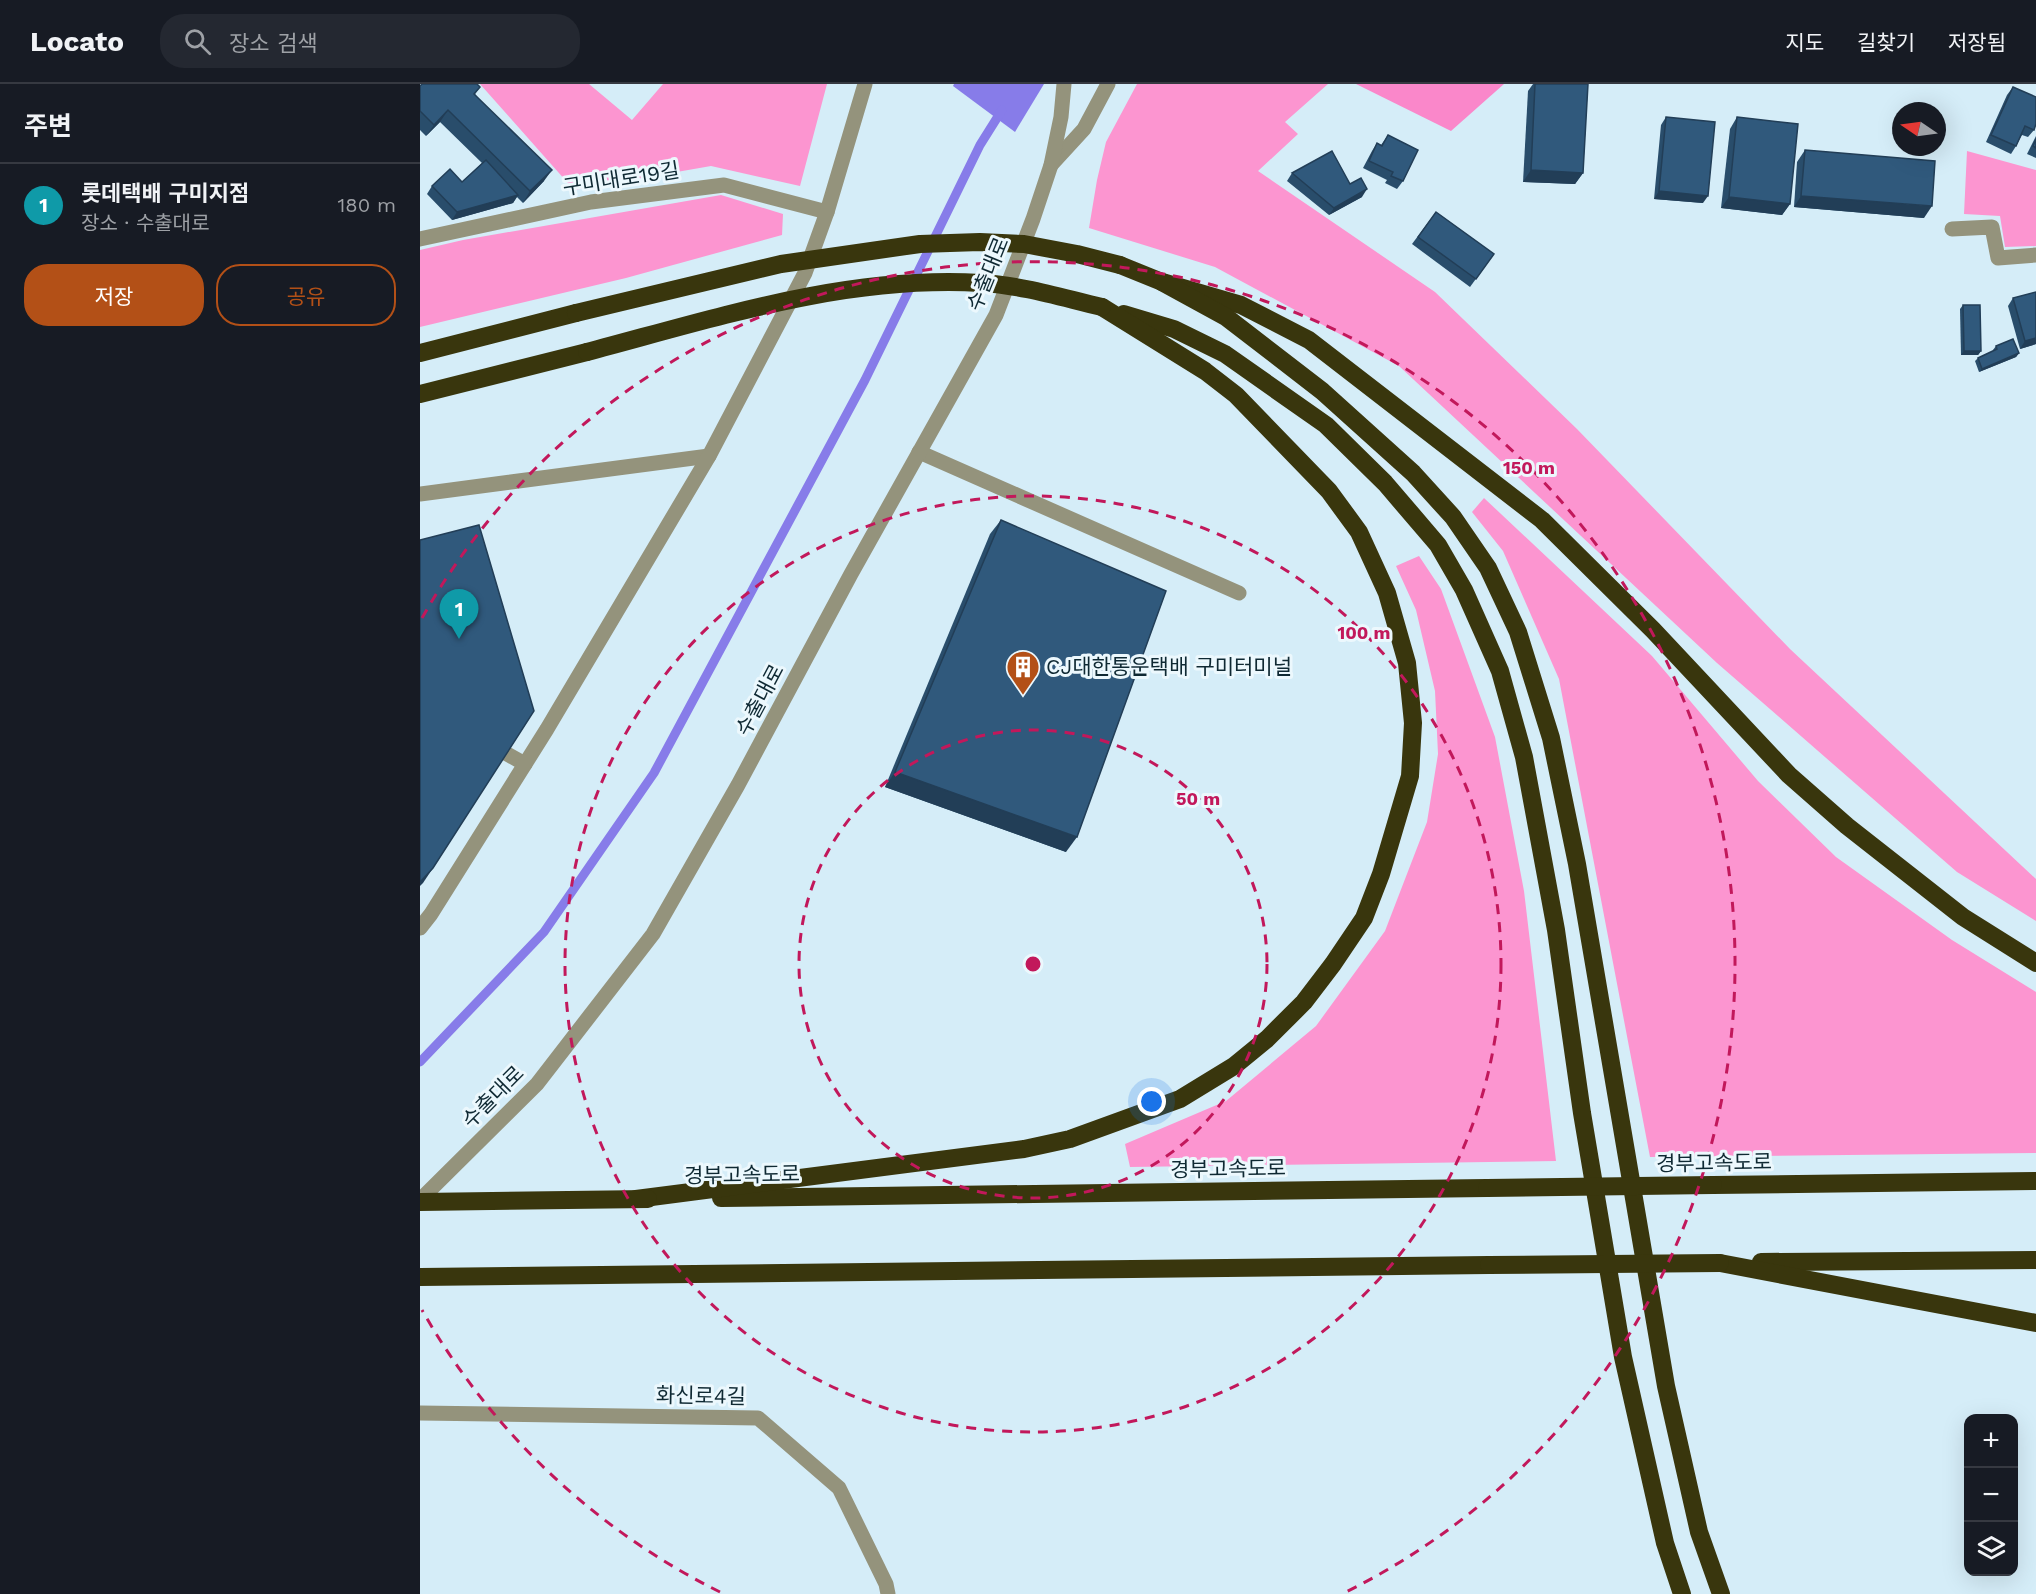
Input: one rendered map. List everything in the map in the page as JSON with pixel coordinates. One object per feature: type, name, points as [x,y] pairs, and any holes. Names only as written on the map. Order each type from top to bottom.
[{"type":"highway","points":[[420,353],[781,264],[920,244],[980,242],[1024,244],[1077,254],[1120,265],[1162,282],[1240,305],[1309,340],[1542,520],[1653,630],[1790,775],[1847,826],[1964,917],[2036,963]]},
{"type":"highway","points":[[420,394],[790,299],[909,282],[983,283],[1037,292],[1174,329],[1225,354],[1326,425],[1385,483],[1438,544],[1464,590],[1500,671],[1524,758],[1556,930],[1582,1113],[1623,1358],[1665,1543],[1682,1594]]},
{"type":"highway","points":[[1162,282],[1226,318],[1253,338],[1322,392],[1413,473],[1453,517],[1488,568],[1518,632],[1551,738],[1577,864],[1666,1386],[1699,1532],[1721,1594]]},
{"type":"highway","points":[[636,1199],[1024,1149],[1070,1139],[1180,1099],[1234,1065],[1267,1039],[1304,1002],[1364,918],[1381,874],[1410,776],[1413,723],[1407,663],[1387,593],[1359,532],[1329,491],[1236,394],[1205,371],[1102,308]]},
{"type":"highway","name":"경부고속도로","points":[[420,1201],[2036,1181]]},
{"type":"highway","points":[[420,1277],[2036,1260]]},
{"type":"highway","points":[[1720,1263],[2036,1323]]},
{"type":"street","points":[[420,928],[525,764],[709,456],[805,273],[827,212],[865,84]]},
{"type":"street","name":"수출대로","points":[[420,1201],[537,1084],[653,934],[738,785],[851,574],[996,315],[1033,219],[1050,165],[1061,117],[1064,84]]},
{"type":"street","points":[[1050,165],[1084,129],[1108,84]]},
{"type":"street","name":"구미대로19길","points":[[420,239],[591,202],[724,185],[827,212]]},
{"type":"street","points":[[1952,229],[1992,227],[1998,258],[2036,255]]},
{"type":"street","points":[[919,452],[1239,592]]},
{"type":"street","points":[[420,495],[709,456]]},
{"type":"street","points":[[479,738],[525,764]]},
{"type":"street","name":"화신로4길","points":[[420,1413],[759,1418],[839,1488],[886,1584],[888,1594]]},
{"type":"shaded area","points":[[480,84],[589,84],[632,120],[663,84],[827,84],[800,186],[711,166],[574,190]]},
{"type":"shaded area","points":[[954,84],[1044,84],[1015,132],[953,86]]},
{"type":"shaded area","points":[[1137,84],[1328,84],[1285,122],[1298,134],[1258,171],[1435,292],[1577,429],[1790,649],[2036,879],[2036,921],[1957,872],[1717,663],[1399,366],[1215,267],[1089,228],[1106,142]]},
{"type":"shaded area","points":[[1356,84],[1504,84],[1451,131]]},
{"type":"shaded area","points":[[1967,151],[2036,170],[2036,246],[2005,247],[2000,216],[1964,214]]},
{"type":"shaded area","points":[[721,195],[783,214],[782,235],[626,278],[420,327],[420,250],[463,240]]},
{"type":"shaded area","points":[[1484,498],[1652,656],[1758,781],[1836,857],[1952,940],[2036,992],[2036,1153],[1650,1157],[1559,679],[1503,551],[1472,512]]},
{"type":"shaded area","points":[[1419,556],[1441,589],[1495,737],[1524,891],[1556,1161],[1130,1167],[1125,1144],[1226,1101],[1316,1026],[1385,931],[1427,822],[1438,754],[1435,691],[1416,610],[1396,566]]},
{"type":"building","points":[[422,84],[477,84],[480,87],[474,94],[552,170],[530,191],[448,110],[434,125],[420,111],[420,86]]},
{"type":"building","points":[[1535,84],[1588,84],[1583,173],[1531,170]]},
{"type":"building","points":[[2013,87],[2036,97],[2034,130],[2025,126],[2016,146],[1991,135]]},
{"type":"building","points":[[1666,117],[1715,122],[1708,196],[1659,191]]},
{"type":"building","points":[[1737,117],[1798,124],[1790,204],[1729,197]]},
{"type":"building","points":[[1388,135],[1418,150],[1403,181],[1391,176],[1393,172],[1369,161],[1377,143],[1382,146]]},
{"type":"building","points":[[1805,150],[1935,161],[1932,206],[1801,196]]},
{"type":"building","points":[[1332,151],[1350,184],[1361,178],[1367,189],[1334,208],[1292,173]]},
{"type":"building","points":[[486,160],[518,195],[457,212],[432,186],[450,169],[462,182]]},
{"type":"building","points":[[1436,212],[1494,254],[1476,279],[1418,237]]},
{"type":"building","points":[[2036,292],[2036,338],[2025,341],[2013,298]]},
{"type":"building","points":[[1963,305],[1980,305],[1981,351],[1964,351]]},
{"type":"building","points":[[2013,339],[2019,353],[1982,369],[1978,358],[1997,349],[1996,346]]},
{"type":"building","name":"CJ대한통운택배 구미터미널","points":[[1001,520],[1166,591],[1077,837],[895,772]]},
{"type":"building","points":[[479,525],[534,711],[433,868],[420,882],[420,540]]},
{"type":"waterway","points":[[420,1062],[544,932],[654,773],[865,380],[980,145],[1002,110]]},
{"type":"place","name":"롯데택배 구미지점","points":[[459,639]]},
{"type":"place","name":"CJ대한통운택배 구미터미널","points":[[1023,696]]}]
